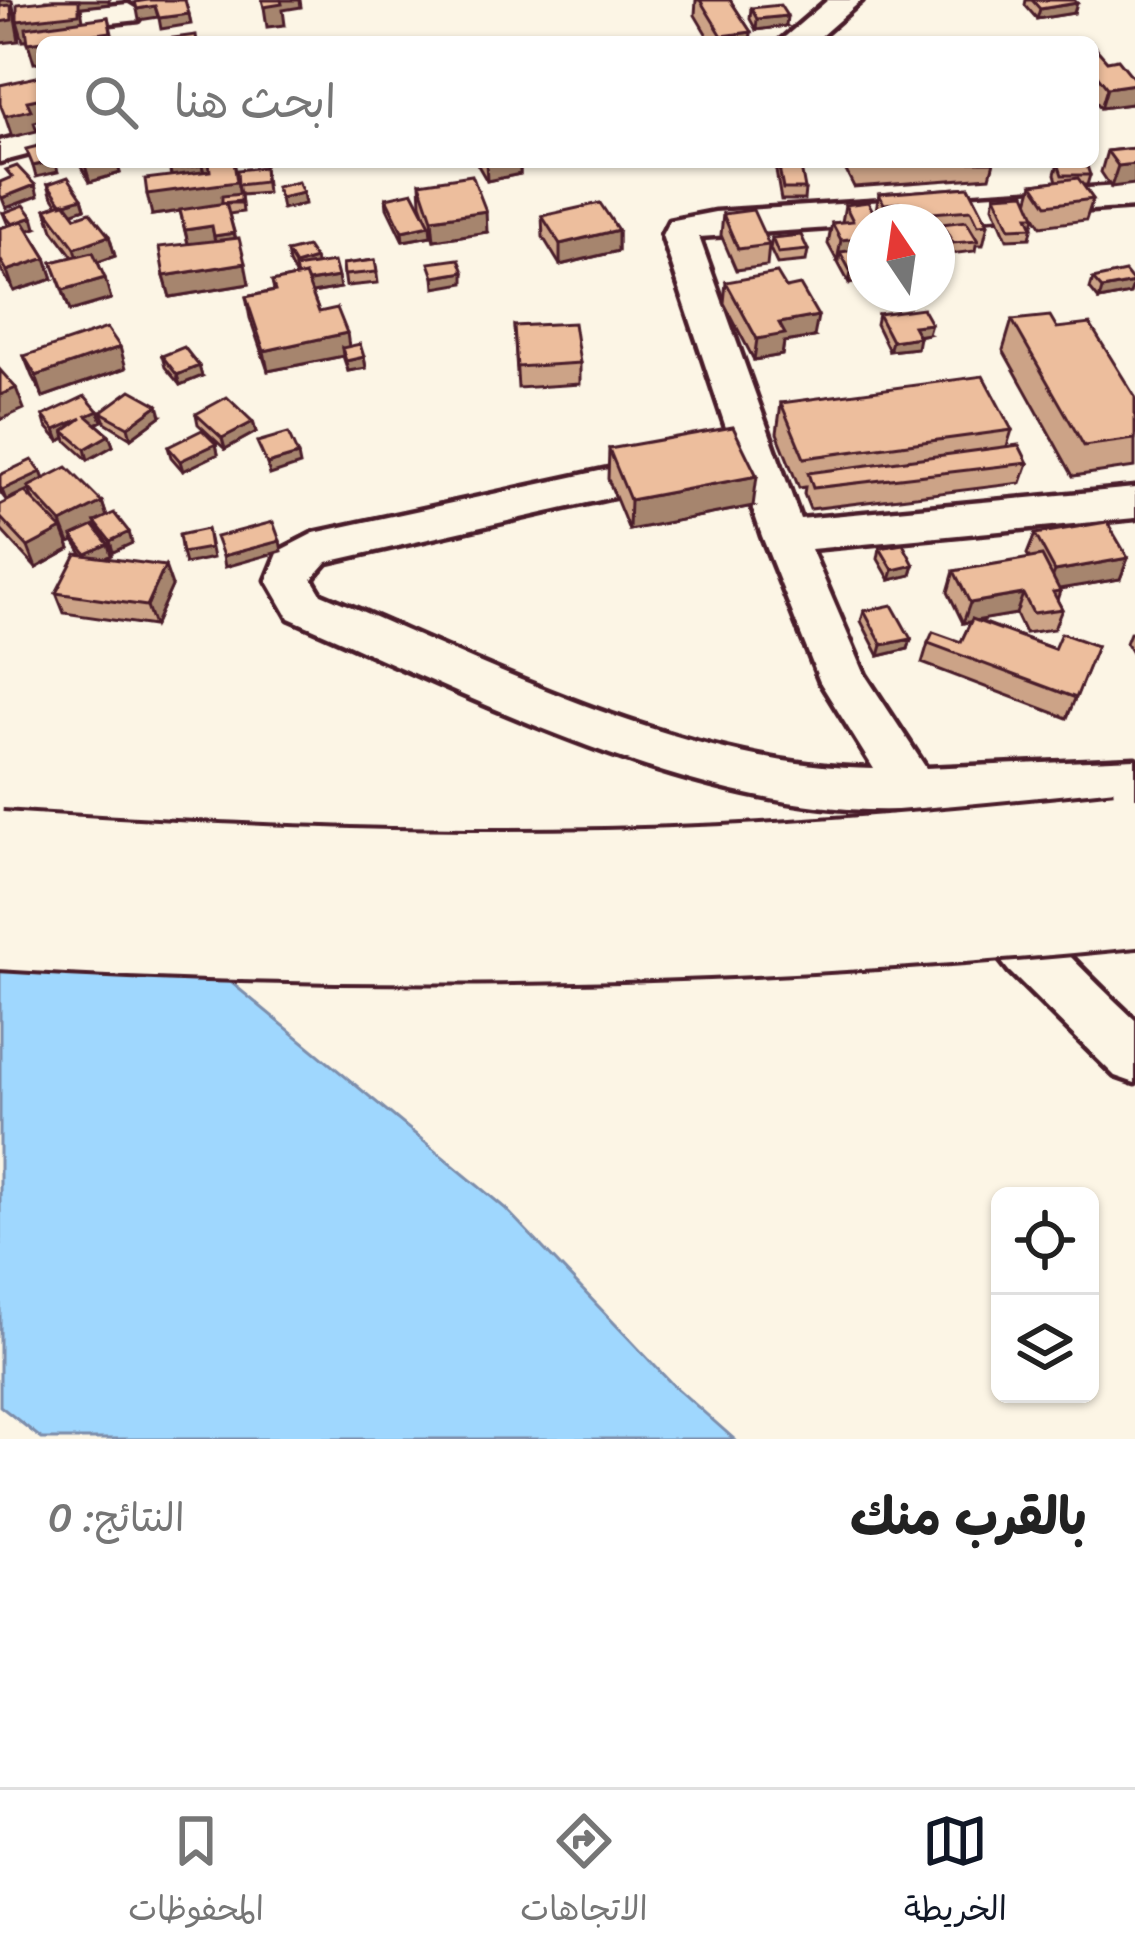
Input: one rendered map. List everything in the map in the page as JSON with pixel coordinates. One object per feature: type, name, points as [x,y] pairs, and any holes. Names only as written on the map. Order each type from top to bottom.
[{"type":"main road","points":[[0,852],[310,866],[637,869],[838,859],[1135,831]]},
{"type":"main road","points":[[0,929],[226,941],[640,946],[853,934],[1135,908]]},
{"type":"street","points":[[802,36],[847,0]]},
{"type":"street","points":[[0,26],[129,15],[166,2]]},
{"type":"street","points":[[0,152],[36,142]]},
{"type":"street","points":[[1135,196],[715,223],[682,229],[680,235],[784,536],[844,682],[944,843],[1028,954],[1135,1058]]},
{"type":"street","points":[[755,451],[314,549],[295,562],[289,580],[305,606],[638,742],[761,775],[836,788],[913,789],[1135,779]]},
{"type":"street","points":[[784,536],[1135,503]]},
{"type":"water","points":[[0,919],[210,965],[505,1208],[671,1383],[734,1439],[42,1439],[0,1406]]},
{"type":"building","points":[[79,0],[79,14],[17,21],[17,4]]},
{"type":"building","points":[[185,0],[189,14],[159,18],[155,6],[137,9],[135,2]]},
{"type":"building","points":[[262,0],[281,0],[282,4],[264,7]]},
{"type":"building","points":[[700,0],[730,0],[751,32],[722,36]]},
{"type":"building","points":[[1032,0],[1074,0],[1077,3],[1040,9]]},
{"type":"building","points":[[11,5],[12,20],[0,22],[0,6]]},
{"type":"building","points":[[780,5],[787,16],[757,19],[751,8]]},
{"type":"building","points":[[108,17],[111,32],[36,36],[36,42],[28,43],[26,28]]},
{"type":"building","points":[[1099,52],[1107,61],[1118,59],[1135,80],[1135,84],[1107,88],[1099,78]]},
{"type":"building","points":[[36,77],[36,99],[27,101],[31,110],[5,116],[0,85]]},
{"type":"building","points":[[36,146],[36,165],[33,166],[26,149]]},
{"type":"building","points":[[1135,148],[1135,164],[1118,166],[1107,151]]},
{"type":"building","points":[[17,166],[35,185],[2,198],[0,182],[12,177],[6,170]]},
{"type":"building","points":[[235,168],[237,182],[147,194],[145,179]]},
{"type":"building","points":[[264,168],[265,182],[238,185],[237,170]]},
{"type":"building","points":[[779,168],[801,168],[805,189],[783,189]]},
{"type":"building","points":[[1060,168],[1088,168],[1090,175],[1062,175]]},
{"type":"building","points":[[472,175],[486,211],[432,219],[420,183]]},
{"type":"building","points":[[68,177],[82,198],[62,204],[48,184]]},
{"type":"building","points":[[1078,178],[1093,199],[1047,205],[1033,184]]},
{"type":"building","points":[[298,182],[303,193],[280,198],[276,187]]},
{"type":"building","points":[[969,187],[988,224],[978,225],[971,210],[955,211],[955,204],[884,204],[879,194]]},
{"type":"building","points":[[413,192],[430,225],[402,231],[386,198]]},
{"type":"building","points":[[1025,193],[1035,216],[1028,216],[1033,227],[1010,228],[995,195]]},
{"type":"building","points":[[241,194],[241,201],[222,203],[222,196]]},
{"type":"building","points":[[65,202],[76,217],[90,212],[109,236],[75,248],[46,209]]},
{"type":"building","points":[[226,203],[234,233],[214,236],[212,226],[185,230],[180,210]]},
{"type":"building","points":[[600,203],[618,230],[560,244],[542,216]]},
{"type":"building","points":[[24,205],[33,217],[12,224],[3,213]]},
{"type":"building","points":[[753,210],[769,245],[738,249],[723,214]]},
{"type":"building","points":[[23,221],[46,258],[7,271],[0,259],[0,228]]},
{"type":"building","points":[[966,221],[978,241],[955,243],[955,222]]},
{"type":"building","points":[[847,222],[847,239],[841,240],[832,223]]},
{"type":"building","points":[[801,235],[808,250],[778,253],[772,238]]},
{"type":"building","points":[[239,238],[245,263],[164,276],[159,247]]},
{"type":"building","points":[[307,247],[315,259],[295,265],[287,252]]},
{"type":"building","points":[[93,252],[105,278],[63,290],[52,262]]},
{"type":"building","points":[[459,259],[464,272],[434,277],[429,263]]},
{"type":"building","points":[[375,260],[377,272],[344,275],[343,264]]},
{"type":"building","points":[[334,262],[338,277],[308,282],[305,275],[297,277],[295,268]]},
{"type":"building","points":[[1125,272],[1134,283],[1102,289],[1093,279]]},
{"type":"building","points":[[777,273],[786,288],[800,285],[818,316],[779,323],[785,334],[757,339],[726,282]]},
{"type":"building","points":[[305,275],[319,312],[337,308],[347,333],[264,351],[246,297],[275,291],[272,282]]},
{"type":"building","points":[[924,312],[931,324],[913,326],[919,337],[892,341],[878,314]]},
{"type":"building","points":[[1050,316],[1057,328],[1090,324],[1135,397],[1135,439],[1084,446],[1012,320]]},
{"type":"building","points":[[574,323],[580,363],[517,367],[514,326]]},
{"type":"building","points":[[107,328],[120,347],[36,376],[24,356]]},
{"type":"building","points":[[360,344],[364,357],[346,361],[342,348]]},
{"type":"building","points":[[184,347],[199,366],[177,375],[162,356]]},
{"type":"building","points":[[0,370],[16,388],[0,395]]},
{"type":"building","points":[[983,376],[1012,430],[804,458],[781,403]]},
{"type":"building","points":[[131,390],[158,405],[128,427],[101,412]]},
{"type":"building","points":[[85,396],[98,411],[87,416],[109,435],[85,449],[64,431],[82,418],[55,430],[43,416]]},
{"type":"building","points":[[227,397],[253,422],[222,438],[196,414]]},
{"type":"building","points":[[733,427],[757,476],[630,500],[609,449]]},
{"type":"building","points":[[202,430],[216,444],[180,461],[168,447]]},
{"type":"building","points":[[288,433],[298,455],[267,464],[257,442]]},
{"type":"building","points":[[1019,445],[1028,463],[813,488],[808,473]]},
{"type":"building","points":[[32,460],[41,472],[2,490],[0,475]]},
{"type":"building","points":[[67,467],[102,502],[61,523],[28,487]]},
{"type":"building","points":[[25,492],[62,529],[28,547],[0,517],[0,505]]},
{"type":"building","points":[[114,513],[129,532],[110,541],[95,522]]},
{"type":"building","points":[[273,522],[280,541],[223,556],[216,537]]},
{"type":"building","points":[[1107,522],[1128,558],[1055,571],[1035,534]]},
{"type":"building","points":[[94,526],[108,544],[86,554],[72,536]]},
{"type":"building","points":[[207,529],[210,548],[182,553],[179,535]]},
{"type":"building","points":[[903,544],[914,565],[893,570],[880,548]]},
{"type":"building","points":[[76,554],[165,566],[147,606],[56,593]]},
{"type":"building","points":[[1042,556],[1060,591],[1053,592],[1062,609],[1033,613],[1023,594],[970,603],[954,571]]},
{"type":"building","points":[[892,605],[911,639],[882,645],[864,611]]},
{"type":"building","points":[[972,619],[1054,649],[1061,633],[1097,646],[1076,698],[928,643],[933,632],[961,642]]}]
